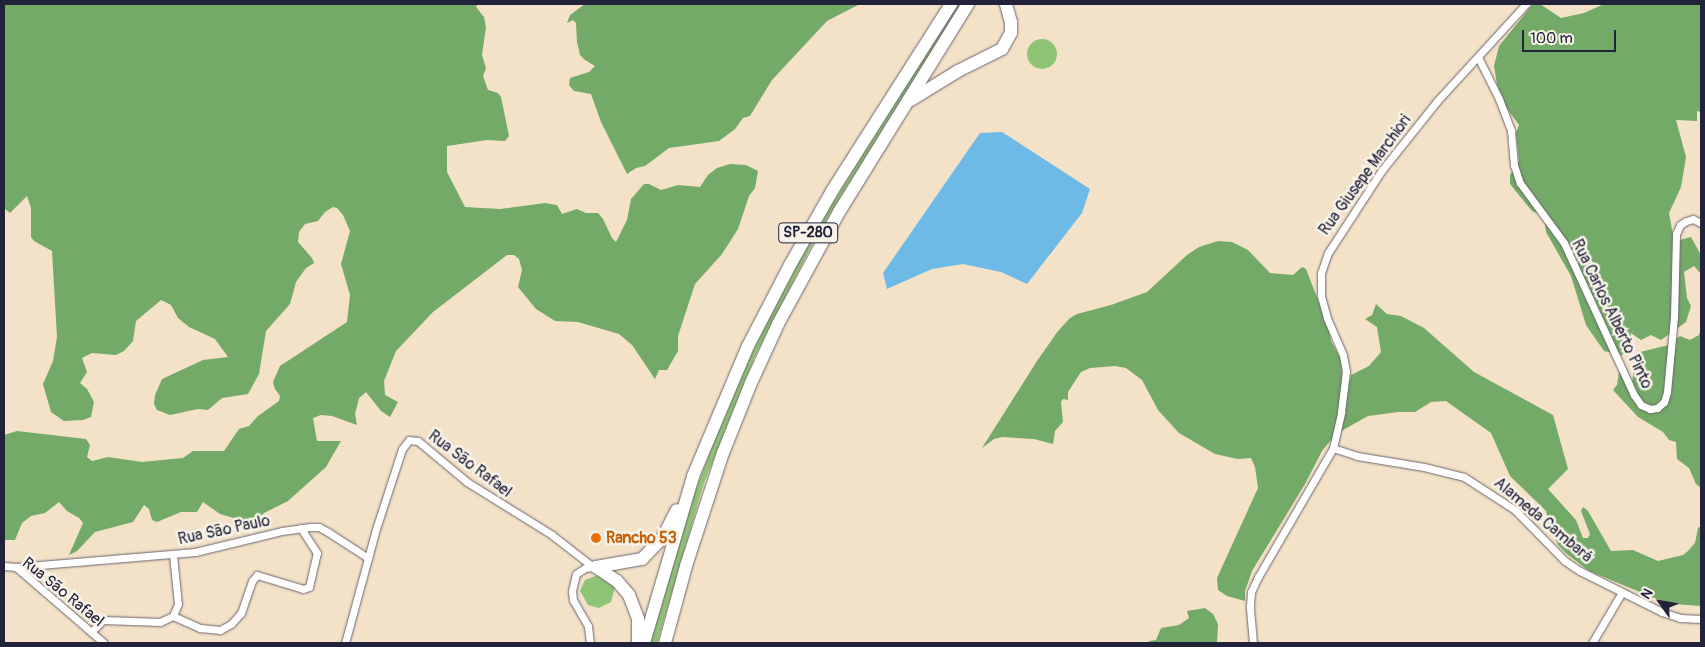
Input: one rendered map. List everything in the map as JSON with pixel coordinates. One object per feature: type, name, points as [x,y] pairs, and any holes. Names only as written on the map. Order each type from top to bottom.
[{"type":"highway","name":"SP-280","points":[[644,643],[693,476],[748,346],[832,190],[951,4]]},
{"type":"highway","name":"SP-280","points":[[665,643],[686,566],[723,453],[751,383],[778,324],[838,212],[968,4]]},
{"type":"highway","points":[[907,103],[958,71],[1002,49],[1011,33],[1011,22],[1006,4]]},
{"type":"highway","points":[[594,567],[632,562],[648,554],[663,536],[693,476]]},
{"type":"highway","points":[[594,567],[617,581],[629,595],[638,619],[638,643]]},
{"type":"street","name":"Rua Giusepe Marchiori","points":[[1253,643],[1250,606],[1251,592],[1333,448],[1341,412],[1346,371],[1343,355],[1327,318],[1321,295],[1321,273],[1328,253],[1382,170],[1437,101],[1526,4]]},
{"type":"street","name":"Rua Carlos Alberto Pinto","points":[[1478,57],[1499,98],[1511,131],[1514,165],[1520,184],[1564,243],[1634,395],[1641,405],[1650,409],[1657,408],[1664,402],[1668,392],[1674,317],[1676,234],[1680,225],[1686,221],[1693,219],[1701,223]]},
{"type":"street","name":"Rua São Rafael","points":[[345,643],[368,558],[402,449],[405,443],[413,439],[423,444],[467,482],[552,535],[594,567]]},
{"type":"street","name":"Alameda Cambará","points":[[1333,448],[1357,456],[1424,467],[1464,477],[1515,510],[1565,561],[1580,571],[1662,612],[1680,618],[1701,619]]},
{"type":"street","name":"Rua São Paulo","points":[[16,567],[173,555],[208,550],[301,528],[315,527],[324,530],[368,558]]},
{"type":"street","points":[[173,616],[200,628],[220,630],[231,624],[241,613],[252,581],[257,575],[303,589],[308,588],[317,553],[301,528]]},
{"type":"street","points":[[91,632],[103,620],[160,622],[173,616],[178,604],[173,555]]},
{"type":"street","name":"Rua São Rafael","points":[[4,566],[16,567],[104,643]]},
{"type":"street","points":[[590,643],[588,626],[574,600],[572,590],[576,574],[580,570],[594,567]]},
{"type":"street","points":[[1592,643],[1622,592]]},
{"type":"green space","points":[[4,4],[478,4],[476,7],[484,17],[486,27],[482,55],[486,68],[483,76],[488,90],[498,93],[501,97],[509,136],[505,141],[487,140],[447,146],[447,172],[465,207],[500,209],[545,203],[557,205],[562,214],[577,209],[586,213],[598,213],[616,242],[627,220],[631,199],[644,184],[649,184],[661,190],[678,185],[700,187],[708,175],[717,168],[730,164],[746,165],[758,171],[755,188],[749,196],[738,229],[722,254],[695,284],[678,336],[678,351],[667,370],[659,370],[655,379],[632,345],[619,334],[578,322],[555,321],[536,309],[518,287],[522,270],[519,259],[514,255],[507,255],[433,312],[396,351],[384,381],[385,395],[398,402],[390,417],[381,411],[366,392],[359,398],[355,414],[357,425],[332,416],[321,415],[313,418],[317,441],[341,441],[326,467],[288,501],[264,513],[256,521],[251,523],[220,514],[203,502],[197,512],[181,512],[157,522],[152,520],[149,509],[144,505],[133,522],[95,532],[77,551],[69,555],[83,523],[79,518],[67,511],[59,502],[45,513],[31,516],[22,523],[15,540],[4,540],[4,435],[17,431],[86,439],[90,445],[87,457],[92,461],[108,457],[142,462],[183,458],[193,451],[224,451],[239,429],[249,426],[258,416],[279,401],[280,396],[273,382],[280,366],[347,322],[350,295],[341,264],[350,231],[343,215],[337,208],[333,207],[325,212],[318,221],[305,224],[299,232],[298,242],[314,263],[306,268],[296,282],[290,304],[266,331],[259,374],[248,394],[222,398],[208,410],[198,409],[170,415],[157,410],[154,404],[155,395],[162,379],[203,360],[228,357],[215,339],[189,327],[178,318],[171,305],[161,300],[136,321],[133,341],[124,351],[116,355],[92,353],[82,358],[87,372],[80,383],[87,389],[94,402],[91,417],[83,420],[64,421],[51,412],[43,384],[53,361],[57,337],[52,251],[34,241],[31,237],[31,208],[27,196],[10,213],[4,208]]},
{"type":"green space","points":[[585,4],[860,4],[827,21],[772,80],[750,116],[743,118],[735,129],[719,141],[669,148],[645,166],[636,168],[627,174],[601,122],[591,94],[574,91],[569,85],[570,78],[589,72],[595,66],[580,55],[576,23],[573,20],[567,23],[570,15]]},
{"type":"green space","points":[[956,4],[961,4],[817,235],[755,356],[704,483],[657,643],[649,643],[681,530],[699,481],[732,395],[770,315],[814,233]]},
{"type":"green space","points":[[1533,4],[1540,4],[1561,18],[1584,13],[1604,4],[1701,4],[1701,112],[1697,111],[1697,121],[1676,120],[1686,157],[1681,187],[1669,213],[1673,235],[1680,240],[1691,237],[1701,255],[1701,274],[1694,266],[1684,272],[1687,298],[1691,306],[1686,322],[1661,340],[1651,335],[1641,340],[1631,333],[1630,347],[1622,355],[1604,351],[1586,325],[1571,276],[1546,232],[1544,216],[1532,211],[1510,184],[1510,175],[1519,161],[1516,133],[1519,125],[1505,106],[1497,84],[1494,66],[1499,46]]},
{"type":"green space","points":[[1042,39],[1053,43],[1057,54],[1053,65],[1042,69],[1031,65],[1027,54],[1031,43]]},
{"type":"green space","points":[[1218,241],[1232,242],[1248,250],[1270,273],[1293,275],[1302,267],[1306,269],[1328,326],[1331,341],[1341,360],[1344,408],[1351,375],[1369,366],[1381,352],[1377,327],[1365,319],[1372,315],[1376,304],[1387,314],[1401,316],[1424,328],[1474,372],[1553,415],[1568,469],[1548,489],[1576,520],[1583,538],[1588,538],[1590,534],[1581,511],[1583,507],[1588,511],[1611,551],[1633,550],[1658,561],[1683,555],[1688,551],[1695,543],[1698,528],[1701,526],[1701,606],[1674,604],[1657,599],[1589,571],[1567,554],[1558,545],[1550,528],[1546,511],[1510,476],[1491,433],[1446,401],[1431,402],[1415,412],[1368,416],[1336,434],[1322,451],[1305,484],[1252,571],[1245,591],[1245,601],[1227,596],[1218,590],[1217,578],[1258,488],[1255,467],[1251,458],[1238,459],[1215,454],[1179,433],[1158,410],[1142,380],[1126,368],[1115,366],[1090,368],[1081,372],[1068,392],[1068,400],[1063,399],[1061,402],[1063,422],[1055,431],[1053,444],[1034,439],[1002,437],[994,439],[982,448],[1037,361],[1058,331],[1070,318],[1077,314],[1111,305],[1147,292],[1187,255],[1199,247]]},
{"type":"green space","points":[[1701,328],[1701,488],[1696,484],[1689,468],[1677,459],[1676,442],[1669,440],[1663,432],[1638,417],[1613,390],[1617,385],[1619,372],[1632,384],[1635,358],[1640,352],[1669,345],[1680,336],[1690,340],[1699,335]]},
{"type":"green space","points":[[598,575],[616,583],[611,602],[599,608],[588,605],[580,591],[585,580]]},
{"type":"green space","points":[[1205,608],[1213,614],[1218,624],[1217,643],[1148,643],[1149,641],[1156,640],[1161,628],[1179,625],[1189,618],[1187,611]]},
{"type":"water","points":[[1002,132],[1090,189],[1082,213],[1027,284],[1001,272],[963,264],[932,269],[887,289],[883,273],[980,133]]},
{"type":"place","name":"Rancho 53","points":[[596,538]]}]
